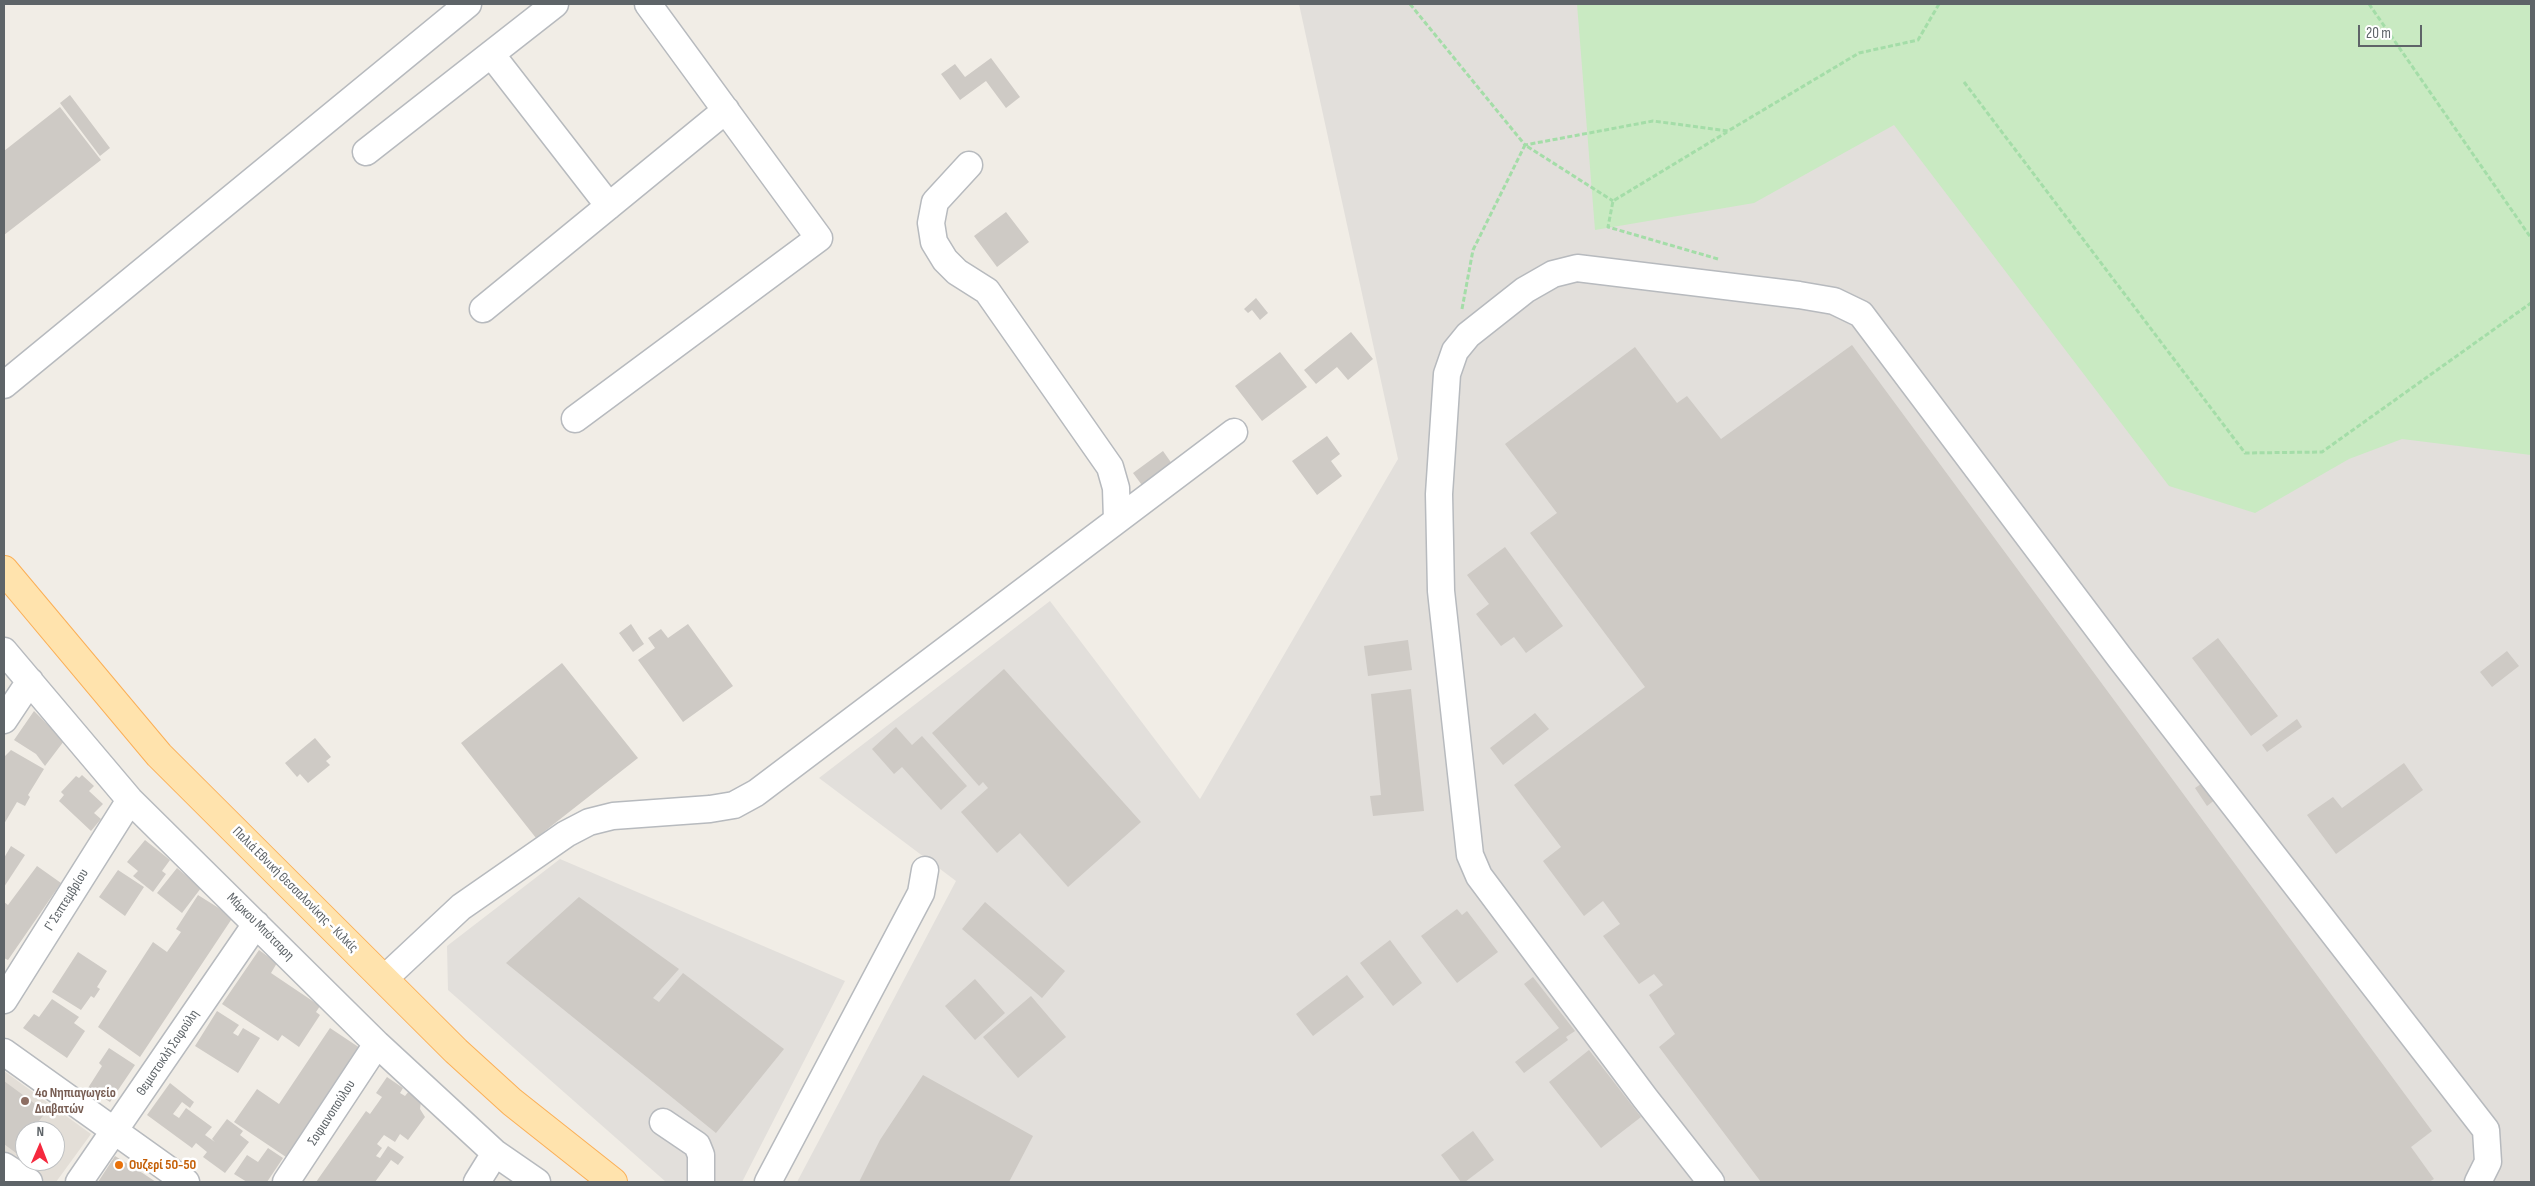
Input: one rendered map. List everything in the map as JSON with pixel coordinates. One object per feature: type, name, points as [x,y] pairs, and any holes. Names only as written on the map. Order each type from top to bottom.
[{"type":"main road","name":"Παλιά Εθνική Θεσσαλονίκης - Κιλκίς","points":[[4,570],[159,755],[384,979],[505,1096],[613,1182]]},
{"type":"street","points":[[4,385],[468,4]]},
{"type":"street","points":[[366,152],[555,4]]},
{"type":"street","points":[[575,419],[820,238],[648,4]]},
{"type":"street","points":[[491,54],[609,206]]},
{"type":"street","points":[[483,309],[726,110]]},
{"type":"street","points":[[969,165],[935,202],[931,223],[934,242],[945,260],[958,272],[988,291],[1110,468],[1116,488],[1117,520]]},
{"type":"street","points":[[1711,1182],[1645,1098],[1479,876],[1470,855],[1441,591],[1438,494],[1447,374],[1455,351],[1468,335],[1525,290],[1553,274],[1577,268],[1799,295],[1834,301],[1861,314],[2126,666],[2486,1130],[2488,1162],[2478,1182]]},
{"type":"street","points":[[384,979],[462,907],[566,834],[589,822],[612,816],[710,809],[734,805],[756,793],[1234,432]]},
{"type":"street","name":"Μάρκου Μπότσαρη","points":[[4,651],[130,800],[377,1044],[495,1153],[537,1182]]},
{"type":"street","points":[[4,720],[30,681]]},
{"type":"street","name":"Γ' Σεπτεμβρίου","points":[[4,1000],[130,800]]},
{"type":"street","points":[[768,1182],[921,893],[925,870]]},
{"type":"street","name":"Θεμιστοκλή Σοφούλη","points":[[79,1182],[256,924]]},
{"type":"street","name":"Σοφιανοπούλου","points":[[286,1182],[377,1044]]},
{"type":"street","points":[[4,1052],[186,1182]]},
{"type":"street","points":[[663,1122],[697,1145],[701,1155],[700,1182]]},
{"type":"street","points":[[476,1182],[495,1153]]},
{"type":"street","points":[[4,1166],[29,1182]]},
{"type":"path","points":[[1410,4],[1525,145],[1613,201]]},
{"type":"path","points":[[1722,260],[1608,227],[1613,201],[1859,53],[1918,40],[1939,4]]},
{"type":"path","points":[[2369,4],[2531,238]]},
{"type":"path","points":[[1964,82],[2245,453],[2322,452],[2531,303]]},
{"type":"path","points":[[1525,145],[1653,121],[1728,132]]},
{"type":"path","points":[[1468,335],[1461,314],[1473,250],[1525,145]]},
{"type":"shaded area","points":[[1299,4],[2531,4],[2531,1182],[797,1182],[956,881],[819,778],[1050,601],[1200,799],[1398,459]]},
{"type":"shaded area","points":[[560,859],[845,981],[742,1182],[666,1182],[448,990],[447,946]]},
{"type":"shaded area","name":"4ο Νηπιαγωγείο Διαβατών","points":[[4,1071],[91,1134],[65,1170],[65,1121],[15,1121],[15,1161],[4,1153]]},
{"type":"shaded area","name":"4ο Νηπιαγωγείο Διαβατών","points":[[29,1171],[64,1171],[56,1182],[45,1182]]},
{"type":"green space","points":[[1577,4],[2531,4],[2531,455],[2402,439],[2349,459],[2255,513],[2169,486],[1894,125],[1754,203],[1595,230]]},
{"type":"building","points":[[991,58],[1020,97],[1006,108],[986,81],[960,100],[941,74],[955,64],[965,77]]},
{"type":"building","points":[[70,95],[110,148],[100,156],[60,103]]},
{"type":"building","points":[[60,107],[101,160],[4,235],[4,151]]},
{"type":"building","points":[[1006,212],[1029,242],[997,267],[974,236]]},
{"type":"building","points":[[1256,298],[1268,313],[1260,320],[1252,310],[1248,313],[1244,309]]},
{"type":"building","points":[[1351,332],[1373,359],[1348,380],[1337,367],[1316,384],[1304,370]]},
{"type":"building","points":[[1852,345],[2432,1131],[2411,1147],[2434,1179],[2429,1182],[1761,1182],[1659,1047],[1675,1034],[1649,995],[1663,985],[1654,974],[1639,984],[1603,936],[1620,924],[1603,901],[1584,916],[1543,861],[1561,847],[1514,785],[1645,687],[1530,533],[1557,513],[1505,444],[1635,347],[1677,403],[1687,396],[1721,439]]},
{"type":"building","points":[[1280,352],[1307,387],[1262,421],[1235,386]]},
{"type":"building","points":[[1327,436],[1340,454],[1331,461],[1342,476],[1317,495],[1292,461]]},
{"type":"building","points":[[1163,451],[1177,471],[1147,492],[1133,473]]},
{"type":"building","points":[[1505,547],[1563,626],[1526,653],[1514,637],[1501,646],[1476,614],[1489,604],[1467,575]]},
{"type":"building","points":[[631,624],[644,644],[633,652],[619,633]]},
{"type":"building","points":[[688,624],[733,686],[683,722],[638,660],[655,648],[648,638],[661,629],[668,638]]},
{"type":"building","points":[[2218,638],[2278,716],[2251,736],[2192,658]]},
{"type":"building","points":[[1408,640],[1412,670],[1368,676],[1364,646]]},
{"type":"building","points":[[2507,651],[2519,666],[2492,687],[2480,672]]},
{"type":"building","points":[[562,663],[638,758],[536,838],[461,743]]},
{"type":"building","points":[[1004,669],[1141,822],[1068,887],[1020,833],[997,853],[961,812],[988,788],[983,782],[979,786],[932,733]]},
{"type":"building","points":[[1411,689],[1424,811],[1373,816],[1370,796],[1381,795],[1371,694]]},
{"type":"building","points":[[34,711],[64,741],[45,766],[36,754],[14,740]]},
{"type":"building","points":[[1535,713],[1549,729],[1503,765],[1490,748]]},
{"type":"building","points":[[2297,719],[2302,727],[2267,752],[2262,745]]},
{"type":"building","points":[[896,727],[912,745],[922,736],[967,786],[941,810],[902,767],[894,774],[872,749]]},
{"type":"building","points":[[315,738],[331,757],[326,761],[330,765],[308,783],[300,774],[297,777],[285,763]]},
{"type":"building","points":[[11,750],[44,769],[28,795],[30,797],[25,806],[17,802],[4,824],[4,757]]},
{"type":"building","points":[[2404,763],[2423,790],[2336,854],[2307,815],[2333,797],[2342,808]]},
{"type":"building","points":[[82,775],[94,786],[89,791],[103,804],[94,813],[101,819],[91,831],[59,801],[64,795],[61,792],[76,776],[79,778]]},
{"type":"building","points":[[2204,782],[2216,799],[2207,806],[2195,788]]},
{"type":"building","points":[[145,840],[170,860],[162,871],[166,874],[153,892],[133,876],[138,871],[127,862]]},
{"type":"building","points":[[11,846],[25,855],[4,887],[4,858]]},
{"type":"building","points":[[37,866],[61,883],[8,960],[4,958],[4,902],[8,905]]},
{"type":"building","points":[[177,868],[201,888],[182,913],[157,893]]},
{"type":"building","points":[[118,870],[144,887],[125,916],[99,897]]},
{"type":"building","points":[[198,895],[233,917],[140,1057],[98,1027],[153,942],[167,952],[181,932],[176,929]]},
{"type":"building","points":[[579,897],[679,969],[653,998],[659,1002],[683,973],[784,1049],[716,1133],[506,963]]},
{"type":"building","points":[[985,902],[1065,971],[1042,998],[962,929]]},
{"type":"building","points":[[1457,909],[1462,915],[1467,911],[1498,952],[1457,983],[1421,936]]},
{"type":"building","points":[[1390,940],[1422,983],[1393,1006],[1360,963]]},
{"type":"building","points":[[259,950],[277,963],[271,973],[320,1006],[316,1012],[320,1015],[299,1047],[282,1035],[278,1041],[222,1004]]},
{"type":"building","points":[[78,952],[107,971],[97,987],[100,989],[94,998],[91,996],[81,1010],[52,992]]},
{"type":"building","points":[[1347,975],[1364,997],[1313,1036],[1296,1014]]},
{"type":"building","points":[[1533,977],[1575,1031],[1566,1037],[1568,1040],[1524,1073],[1515,1062],[1559,1028],[1524,984]]},
{"type":"building","points":[[975,979],[1005,1013],[975,1040],[945,1006]]},
{"type":"building","points":[[1031,996],[1066,1037],[1018,1078],[983,1037]]},
{"type":"building","points":[[52,999],[79,1017],[74,1023],[85,1031],[67,1058],[23,1028],[34,1014],[39,1017]]},
{"type":"building","points":[[217,1011],[239,1025],[233,1033],[238,1036],[243,1028],[260,1038],[238,1073],[195,1046]]},
{"type":"building","points":[[330,1028],[360,1048],[286,1157],[234,1122],[257,1089],[279,1104]]},
{"type":"building","points":[[109,1048],[135,1065],[110,1102],[88,1088],[102,1066],[99,1063]]},
{"type":"building","points":[[1589,1050],[1641,1117],[1601,1148],[1549,1082]]},
{"type":"building","points":[[923,1075],[1033,1136],[1009,1182],[859,1182],[880,1140]]},
{"type":"building","points":[[387,1077],[403,1088],[400,1093],[405,1096],[409,1091],[421,1101],[420,1109],[425,1117],[408,1140],[400,1134],[395,1142],[384,1135],[377,1144],[382,1148],[376,1156],[380,1158],[388,1146],[404,1157],[398,1165],[391,1160],[375,1182],[316,1182],[366,1111],[370,1114],[382,1097],[376,1093]]},
{"type":"building","points":[[4,1081],[46,1112],[39,1121],[15,1121],[15,1152],[4,1144]]},
{"type":"building","points":[[170,1083],[194,1102],[190,1108],[182,1102],[173,1114],[179,1118],[186,1108],[212,1127],[205,1135],[215,1142],[212,1139],[227,1119],[243,1131],[240,1135],[249,1142],[225,1173],[203,1157],[207,1152],[196,1143],[192,1148],[147,1115]]},
{"type":"building","points":[[1473,1131],[1494,1160],[1465,1182],[1461,1182],[1441,1155]]},
{"type":"building","points":[[268,1148],[283,1158],[267,1182],[247,1182],[234,1174],[247,1155],[258,1162]]},
{"type":"building","name":"Ουζερί 50-50","points":[[115,1156],[144,1174],[156,1182],[98,1182]]},
{"type":"place","name":"4ο Νηπιαγωγείο Διαβατών","points":[[25,1101]]},
{"type":"place","name":"Ουζερί 50-50","points":[[119,1165]]}]
